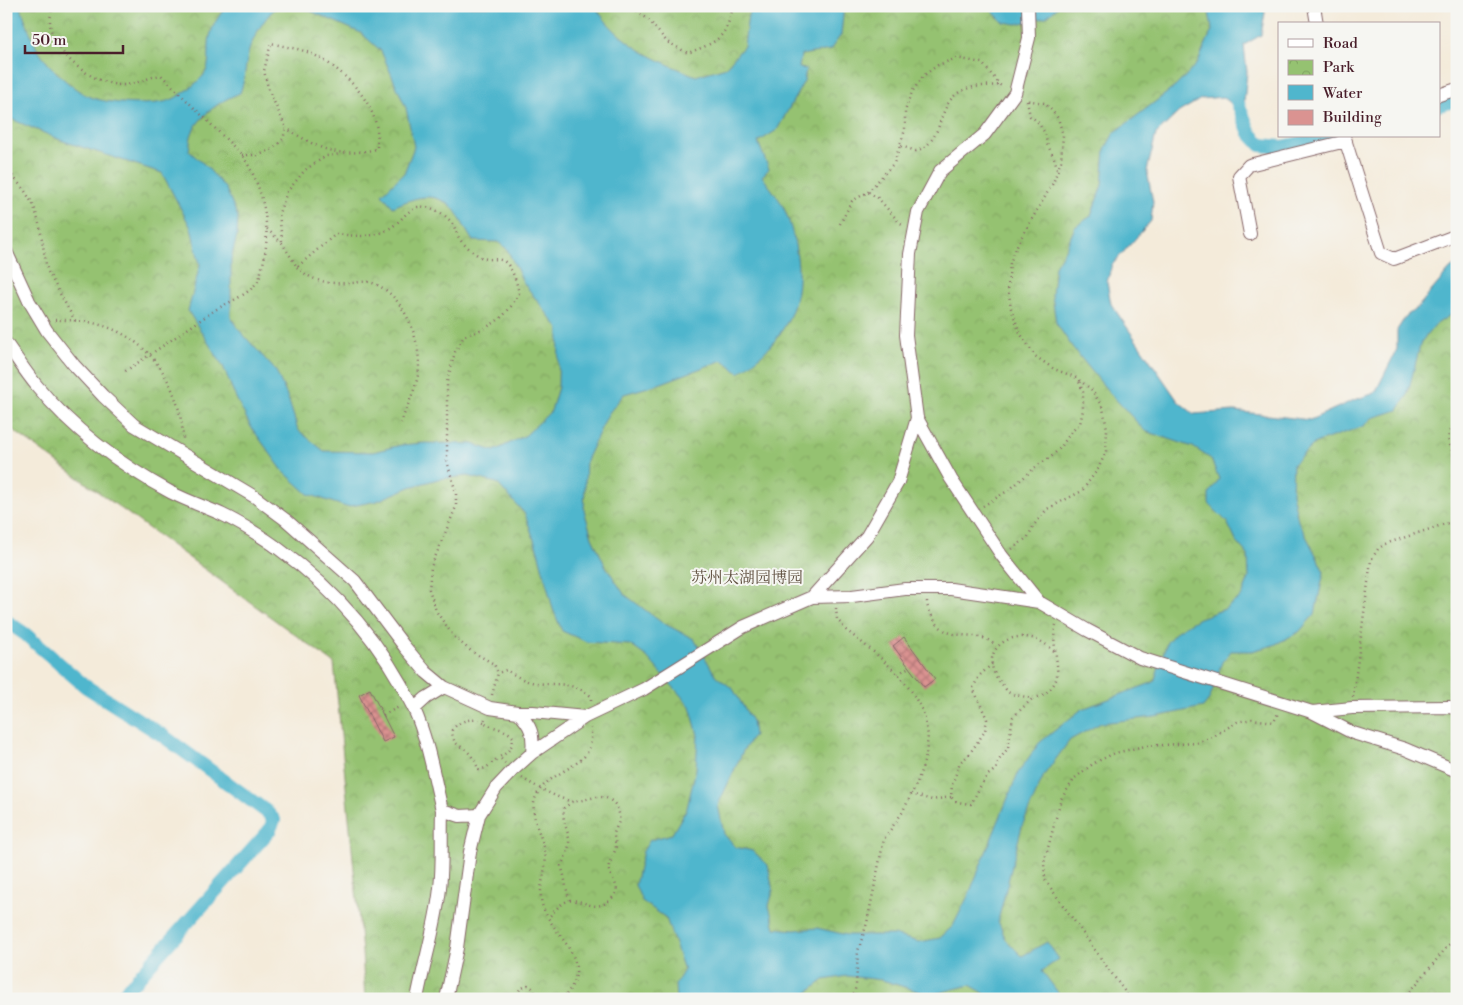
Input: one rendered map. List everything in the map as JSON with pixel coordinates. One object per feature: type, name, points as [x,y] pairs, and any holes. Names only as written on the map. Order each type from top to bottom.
[{"type":"street","points":[[1028,6],[1029,38],[1015,93],[985,134],[940,171],[918,212],[910,254],[906,335],[918,418],[951,479],[1002,556],[1039,602],[1059,614],[1140,658],[1312,712],[1353,733],[1405,749],[1457,771]]},
{"type":"street","points":[[1314,6],[1317,22]]},
{"type":"street","points":[[1440,95],[1457,89]]},
{"type":"street","points":[[1250,234],[1239,176],[1249,165],[1345,138],[1381,253],[1394,259],[1457,235]]},
{"type":"street","points":[[6,251],[47,331],[74,366],[103,396],[134,425],[255,497],[286,520],[355,581],[404,646],[426,672],[444,687],[490,708],[518,712],[588,716]]},
{"type":"street","points":[[6,343],[43,393],[76,427],[123,464],[174,494],[223,515],[270,543],[323,584],[356,620],[386,660],[414,709],[425,740],[442,810],[440,887],[434,924],[417,999]]},
{"type":"street","points":[[812,597],[867,536],[898,482],[918,418]]},
{"type":"street","points":[[446,999],[457,948],[470,852],[479,815],[496,788],[532,753],[588,716],[644,689],[743,628],[812,597],[905,589],[951,589],[1039,602]]},
{"type":"street","points":[[414,709],[426,698],[444,687]]},
{"type":"street","points":[[1312,712],[1352,708],[1450,707],[1457,709]]},
{"type":"street","points":[[518,712],[528,724],[534,738],[532,753]]},
{"type":"street","points":[[442,810],[460,816],[479,815]]},
{"type":"path","points":[[52,6],[50,22],[56,41],[66,56],[81,70],[100,80],[122,85],[138,83],[161,75],[242,155],[251,168],[267,229],[266,251],[259,279],[246,292],[214,310],[124,372]]},
{"type":"path","points":[[628,6],[648,19],[667,42],[688,53],[705,47],[721,38],[735,6]]},
{"type":"path","points":[[282,242],[279,213],[287,192],[305,170],[326,156],[377,150],[377,130],[374,117],[365,99],[349,80],[331,65],[311,54],[271,43],[264,71],[269,91],[286,128],[320,148],[342,154]]},
{"type":"path","points":[[840,224],[852,201],[868,192],[894,163],[905,130],[905,111],[912,92],[923,76],[938,65],[957,58],[982,63],[1000,85],[1027,101],[1045,103],[1058,118],[1063,135],[1060,161],[1053,183],[1018,243],[1010,263],[1008,287],[1011,308],[1020,333],[1035,356],[1054,369],[1078,379],[1091,389],[1103,408],[1107,429],[1106,452],[1098,468],[1082,491],[1047,509],[1034,525],[1028,537],[1002,556]]},
{"type":"path","points":[[900,146],[916,151],[928,145],[937,132],[946,104],[958,92],[979,86],[1000,85]]},
{"type":"path","points":[[1027,101],[1030,116],[1037,121],[1045,132],[1047,144],[1055,160],[1057,171]]},
{"type":"path","points":[[242,155],[259,155],[273,149],[283,139],[286,128]]},
{"type":"path","points":[[6,168],[25,190],[34,206],[40,227],[47,270],[75,321]]},
{"type":"path","points":[[868,192],[878,198],[886,210],[899,222],[915,229]]},
{"type":"path","points":[[297,267],[336,234],[372,236],[386,231],[398,223],[407,213],[418,207],[430,207],[452,223],[457,238],[471,250],[484,258],[500,259],[507,264],[513,273],[519,293],[511,308],[498,321],[464,336],[455,352],[447,382],[447,461],[456,493],[456,507],[431,567],[429,588],[436,611],[454,637],[494,664],[498,673],[492,688],[490,708],[484,722]]},
{"type":"path","points":[[267,229],[282,242],[297,267],[306,276],[321,281],[342,283],[368,282],[387,290],[398,301],[407,316],[416,341],[419,365],[415,383],[401,423]]},
{"type":"path","points":[[40,319],[97,324],[122,334],[142,347],[168,379],[178,407],[183,455]]},
{"type":"path","points":[[974,513],[1009,490],[1038,465],[1052,457],[1061,448],[1071,432],[1080,424],[1083,410],[1083,392],[1078,379]]},
{"type":"path","points":[[1457,424],[1450,429],[1448,439],[1457,466]]},
{"type":"path","points":[[1352,708],[1371,560],[1378,549],[1385,544],[1457,520]]},
{"type":"path","points":[[928,589],[927,607],[935,622],[945,632],[990,640],[996,646]]},
{"type":"path","points":[[835,596],[837,619],[846,630],[876,653],[898,674],[912,692],[923,712],[928,735],[926,756],[911,794],[902,813],[884,839],[867,923],[858,951],[856,985],[853,999]]},
{"type":"path","points":[[911,794],[932,800],[951,797],[957,802],[971,804],[980,787],[988,775],[996,769],[1008,748],[1013,717],[1032,699],[1044,694],[1055,682],[1057,667],[1054,650],[1054,632],[1059,614]]},
{"type":"path","points":[[1032,699],[1008,692],[996,677],[991,660],[996,646],[1009,638],[1021,636],[1035,639],[1054,650]]},
{"type":"path","points":[[951,797],[952,785],[960,762],[968,756],[985,731],[987,719],[973,688],[979,676],[992,664]]},
{"type":"path","points":[[898,674],[909,666]]},
{"type":"path","points":[[498,673],[506,670],[530,682],[563,684],[581,688],[591,696],[588,716],[591,743],[588,752],[581,759],[558,773],[542,788],[535,800],[537,831],[544,848],[546,863],[541,884],[542,903],[548,918],[573,954],[577,968],[574,982],[564,999]]},
{"type":"path","points":[[1130,999],[1045,880],[1044,863],[1061,799],[1075,778],[1094,763],[1115,753],[1145,746],[1196,744],[1212,737],[1236,722],[1252,719],[1274,722],[1283,703]]},
{"type":"path","points":[[477,719],[484,722],[489,726],[508,731],[513,737],[513,744],[507,753],[499,756],[486,768],[479,770],[468,752],[458,746],[453,739],[452,730],[458,723],[477,719]]},
{"type":"path","points":[[499,756],[521,778],[532,785],[572,802]]},
{"type":"path","points":[[548,918],[562,904],[570,900],[593,906],[604,905],[613,898],[617,891],[616,882],[611,876],[609,866],[616,845],[614,835],[620,811],[613,802],[601,797],[572,802],[564,808],[563,819],[569,840],[567,854],[561,866],[570,900]]},
{"type":"path","points":[[1404,999],[1457,935]]},
{"type":"path","points":[[514,999],[520,989],[528,985],[536,993],[534,999]]},
{"type":"path","points":[[1259,999],[1267,996],[1285,999]]},
{"type":"green space","name":"苏州太湖园博园","points":[[6,6],[1222,6],[1225,55],[1160,118],[1072,307],[1154,422],[1293,437],[1379,400],[1431,311],[1457,298],[1457,999],[365,999],[334,663],[6,425]]},
{"type":"water","points":[[6,6],[20,6],[31,35],[43,58],[69,84],[83,94],[120,103],[144,104],[173,99],[189,89],[203,76],[206,72],[209,57],[211,32],[227,6],[279,6],[264,21],[249,49],[240,93],[226,99],[202,118],[192,133],[189,151],[206,166],[226,189],[238,217],[237,236],[231,259],[231,318],[239,330],[276,371],[288,398],[298,430],[324,451],[373,452],[401,445],[425,443],[473,444],[494,451],[526,435],[551,411],[558,387],[559,329],[523,282],[507,249],[498,242],[473,241],[452,207],[445,202],[430,197],[423,197],[393,207],[382,194],[404,173],[414,147],[406,108],[381,51],[361,33],[299,6],[595,6],[615,31],[627,41],[653,57],[696,76],[726,67],[744,46],[748,15],[754,6],[844,6],[841,35],[830,50],[801,55],[799,68],[806,69],[804,81],[777,130],[758,142],[769,169],[762,176],[783,206],[795,245],[798,285],[795,302],[789,318],[769,348],[739,373],[723,360],[659,384],[624,394],[608,414],[586,460],[584,510],[592,537],[605,565],[624,594],[661,622],[694,639],[716,676],[733,689],[752,721],[754,735],[743,751],[718,805],[724,834],[735,847],[753,851],[768,865],[773,891],[769,906],[775,928],[795,930],[817,928],[847,935],[894,935],[919,942],[940,938],[953,926],[969,894],[1018,773],[1039,743],[1082,709],[1154,682],[1167,642],[1178,630],[1199,618],[1225,609],[1242,596],[1249,578],[1248,555],[1236,541],[1227,522],[1209,504],[1209,494],[1219,479],[1211,459],[1193,447],[1145,431],[1108,391],[1073,348],[1056,323],[1052,295],[1055,266],[1066,248],[1075,227],[1091,216],[1102,185],[1105,149],[1114,133],[1176,86],[1197,64],[1212,30],[1208,6],[1264,6],[1265,13],[1261,35],[1244,45],[1247,72],[1244,103],[1233,105],[1223,97],[1201,99],[1179,112],[1156,134],[1147,171],[1153,202],[1151,221],[1112,265],[1107,282],[1111,304],[1178,401],[1194,414],[1234,411],[1310,420],[1354,400],[1375,393],[1397,349],[1397,330],[1406,316],[1417,308],[1450,269],[1457,264],[1457,311],[1435,325],[1421,342],[1407,396],[1398,410],[1372,418],[1364,426],[1315,443],[1293,464],[1292,493],[1298,521],[1324,572],[1315,614],[1299,632],[1274,645],[1252,651],[1231,651],[1222,662],[1210,698],[1203,707],[1155,717],[1101,723],[1070,740],[1044,775],[1022,826],[998,921],[1006,940],[1022,956],[1047,942],[1059,959],[1042,971],[1063,999],[988,999],[984,993],[970,985],[930,995],[882,980],[847,976],[824,980],[797,999],[676,999],[675,985],[684,970],[666,918],[642,901],[635,885],[643,851],[650,840],[672,834],[687,808],[696,769],[698,735],[690,706],[647,657],[630,645],[587,642],[562,631],[553,609],[538,551],[525,514],[497,483],[468,476],[438,479],[410,487],[377,501],[346,507],[308,494],[283,471],[251,427],[235,396],[223,366],[188,311],[200,265],[191,228],[162,173],[63,141],[11,119],[6,115]]},
{"type":"water","points":[[987,6],[1059,6],[1046,17],[1017,24],[1003,22]]},
{"type":"building","points":[[904,637],[935,679],[924,687],[893,646]]},
{"type":"building","points":[[370,689],[394,737],[383,742],[359,695]]},
{"type":"waterway","points":[[1232,89],[1250,133],[1261,145],[1283,147],[1323,138]]},
{"type":"waterway","points":[[1440,105],[1457,100]]},
{"type":"waterway","points":[[6,621],[25,634],[85,686],[162,735],[267,812],[274,820],[269,831],[119,999]]}]
